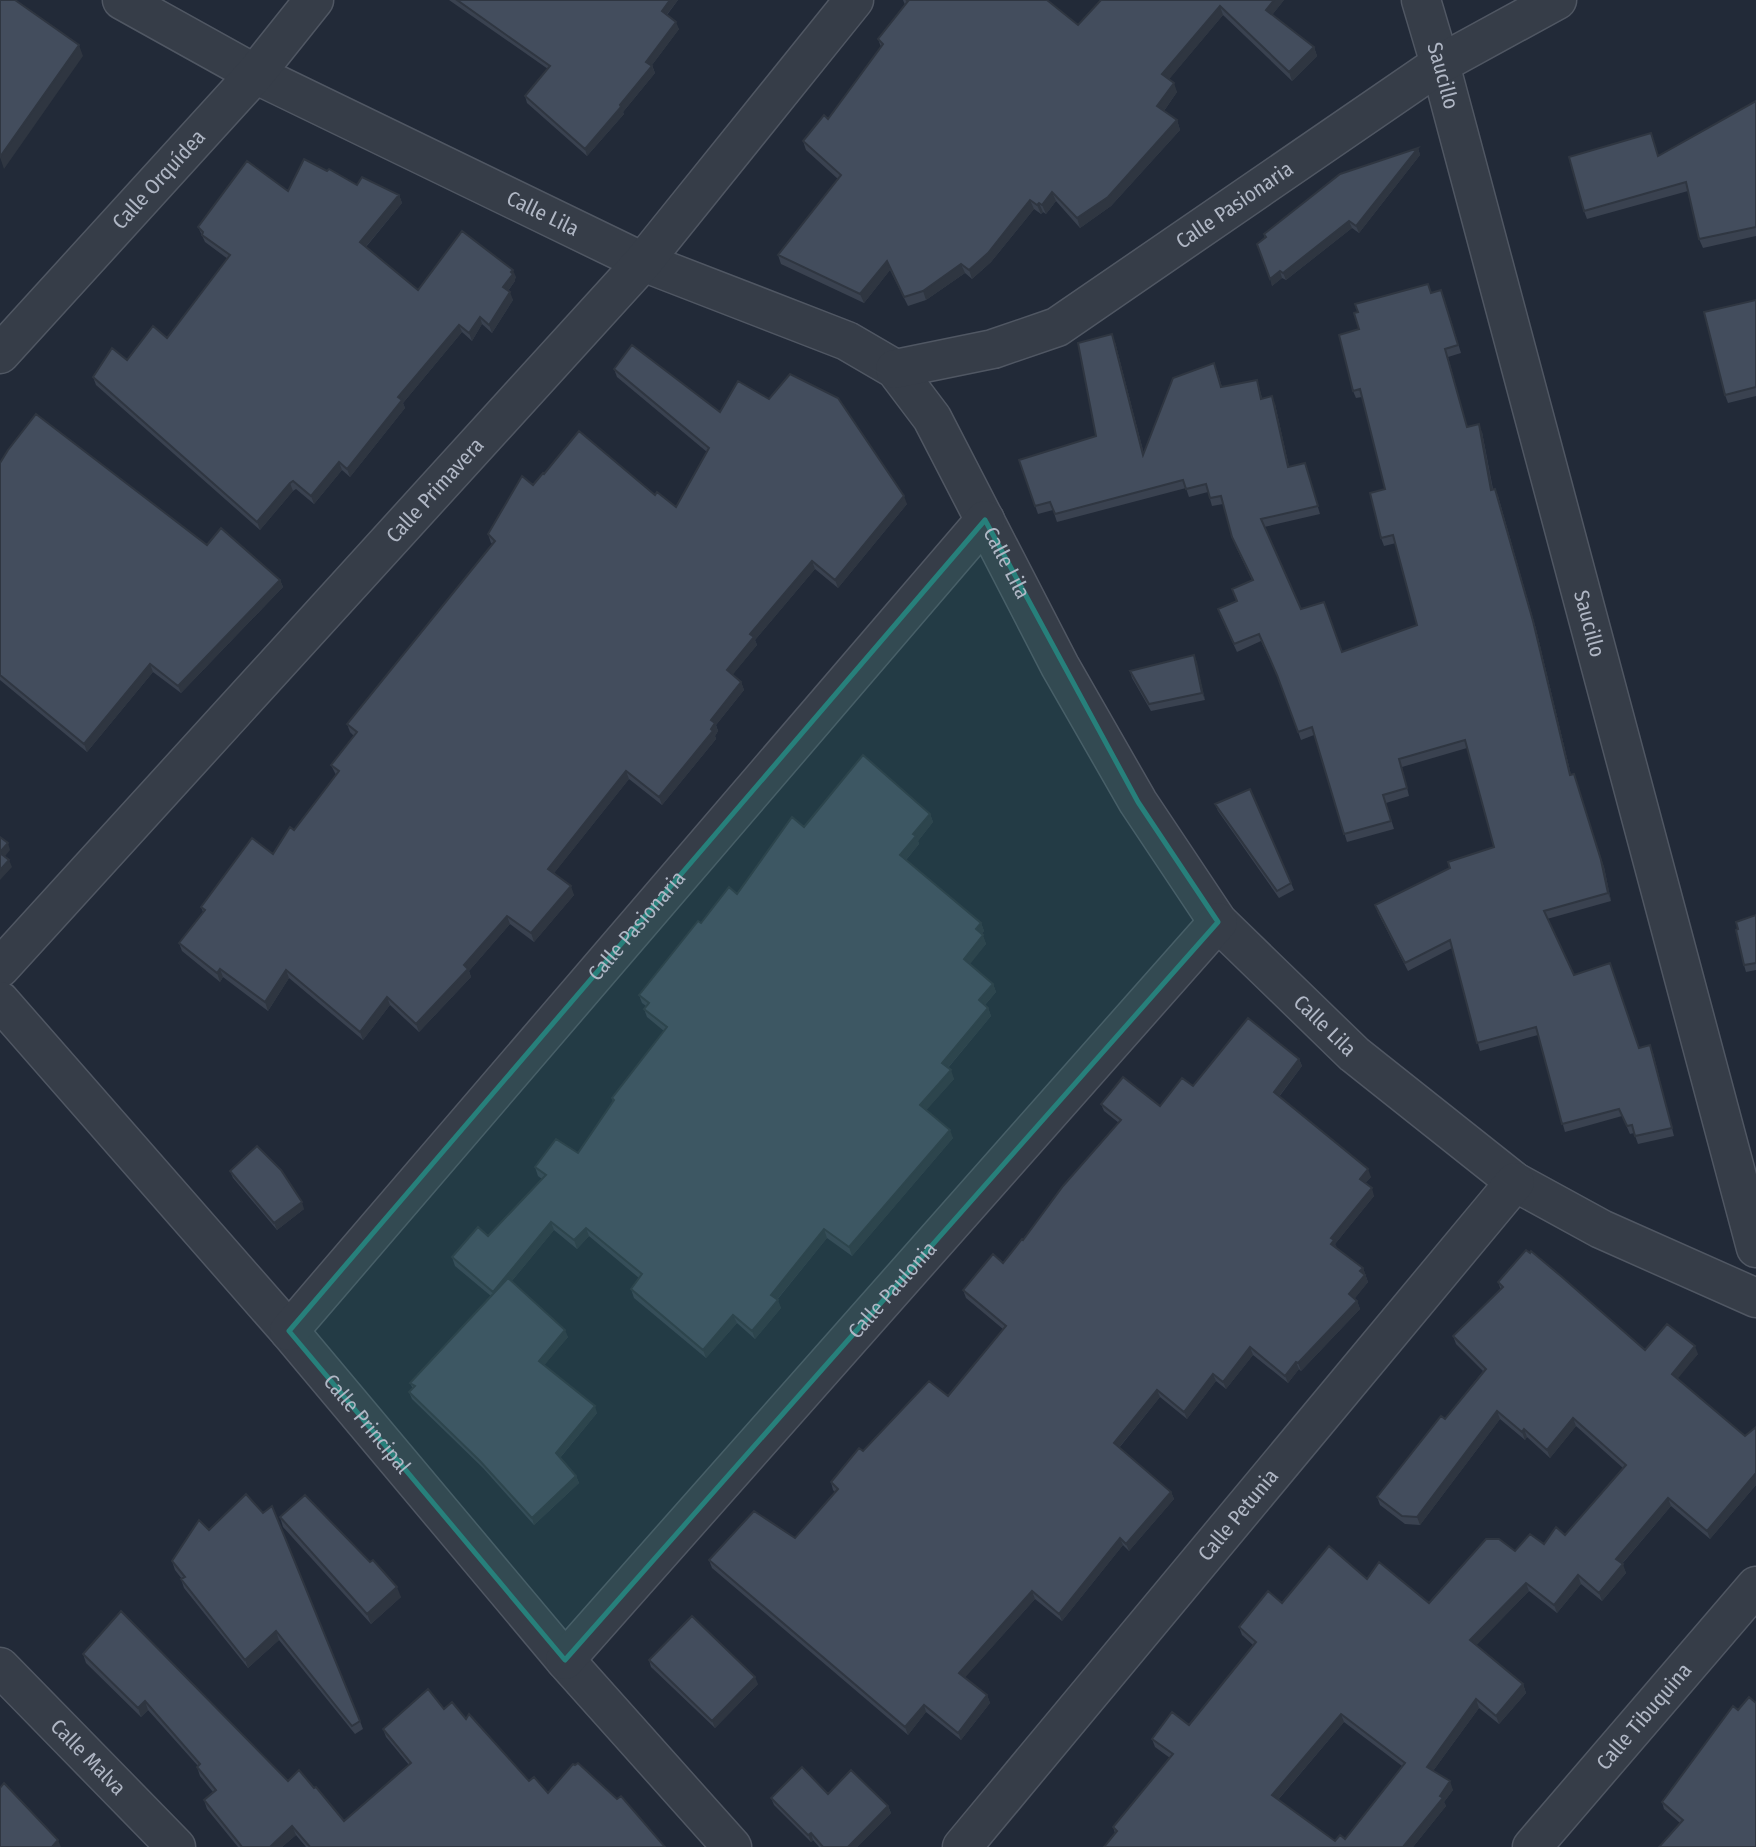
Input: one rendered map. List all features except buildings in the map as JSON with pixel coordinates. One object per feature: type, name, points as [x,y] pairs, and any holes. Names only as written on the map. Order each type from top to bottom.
[{"type":"street","name":"Calle Lila","points":[[122,0],[255,74],[643,262],[847,341],[895,369],[932,418],[1060,666],[1138,802],[1218,922],[1354,1054],[1515,1182],[1601,1229],[1756,1298]]},
{"type":"street","name":"Calle Orquídea","points":[[0,354],[255,74],[314,0]]},
{"type":"street","name":"Calle Primavera","points":[[0,968],[643,262],[854,0]]},
{"type":"street","name":"Saucillo","points":[[1421,0],[1756,1248]]},
{"type":"street","name":"Calle Pasionaria","points":[[895,369],[993,349],[1057,327],[1440,64],[1557,0]]},
{"type":"street","name":"Calle Pasionaria","points":[[289,1331],[985,520]]},
{"type":"street","name":"Calle Paulonia","points":[[565,1660],[1218,922]]},
{"type":"street","name":"Calle Principal","points":[[0,1000],[289,1331],[565,1660],[732,1847]]},
{"type":"street","name":"Calle Petunia","points":[[962,1847],[1515,1182]]},
{"type":"street","name":"Calle Tibuquina","points":[[1532,1847],[1756,1586]]},
{"type":"street","name":"Calle Malva","points":[[5,1682],[176,1847]]},
{"type":"highlighted area","points":[[985,520],[1138,802],[1218,922],[565,1660],[289,1331]]}]
